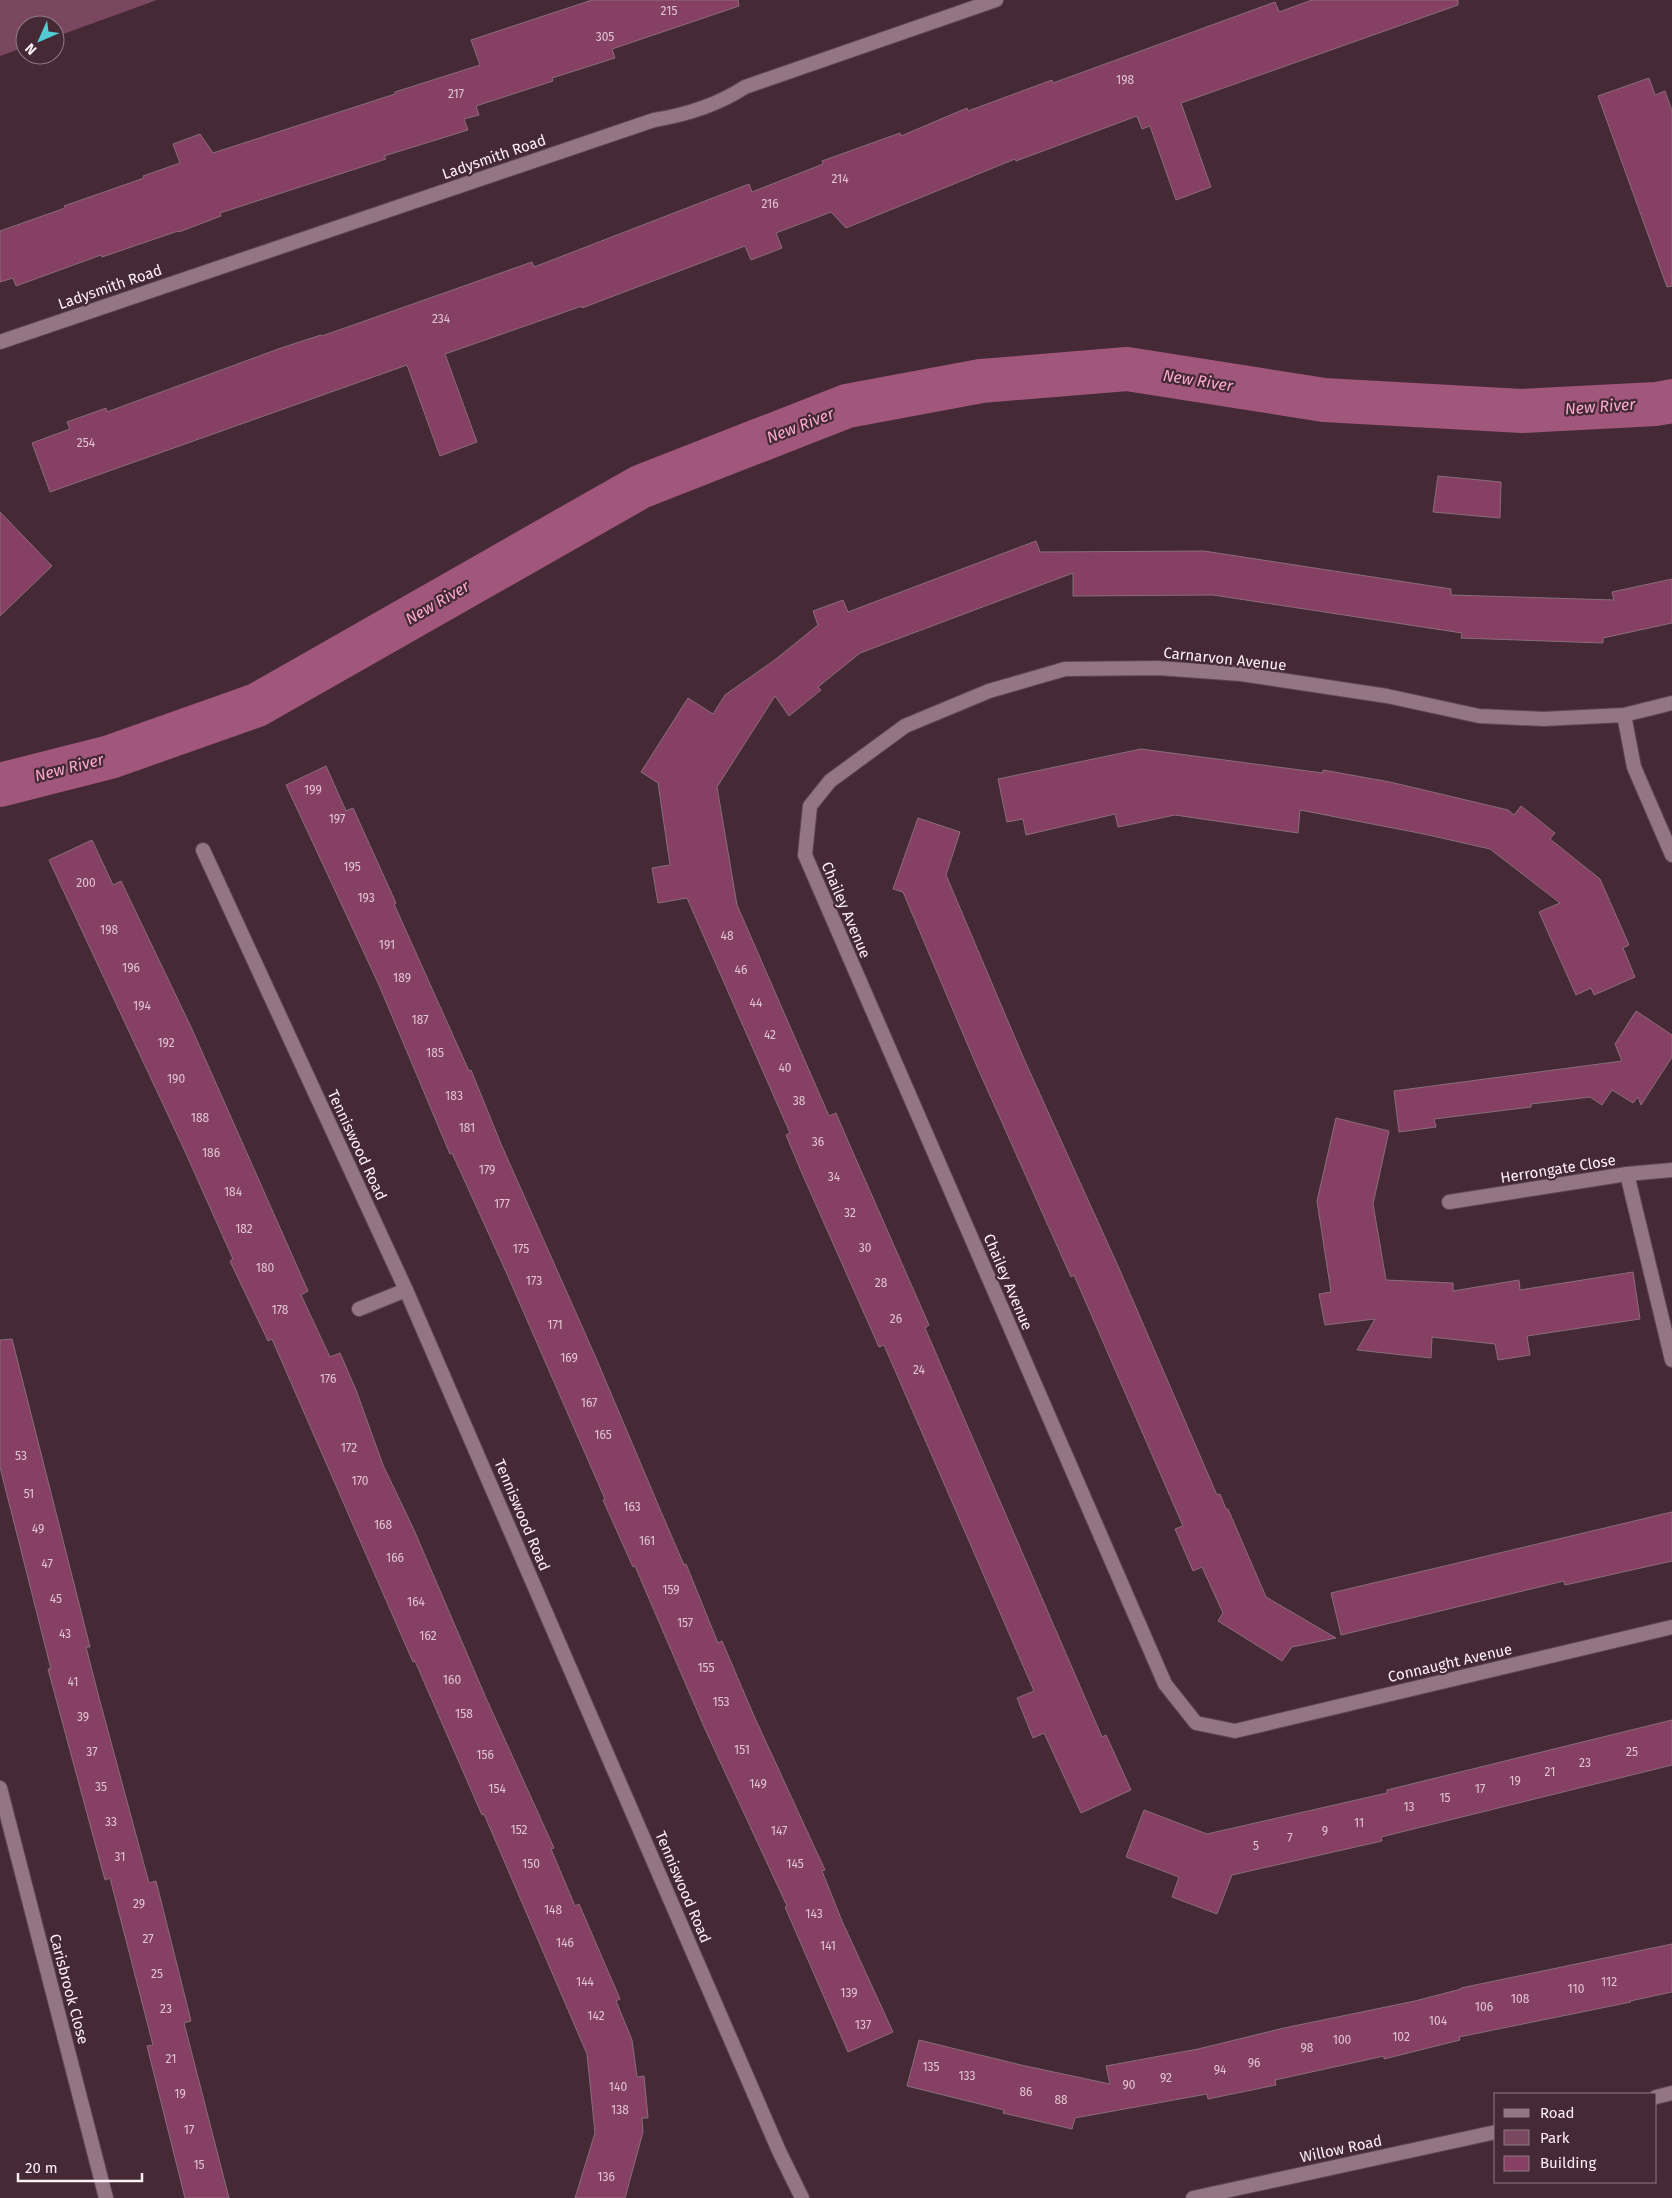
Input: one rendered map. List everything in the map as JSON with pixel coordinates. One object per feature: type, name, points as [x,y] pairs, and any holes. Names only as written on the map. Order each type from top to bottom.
[{"type":"street","name":"Ladysmith Road","points":[[0,342],[636,126],[676,116],[731,96],[745,86],[996,0]]},
{"type":"street","name":"Carnarvon Avenue","points":[[810,806],[830,781],[905,726],[989,691],[1065,669],[1158,668],[1241,674],[1387,696],[1480,716],[1543,719],[1624,715],[1672,703]]},
{"type":"street","points":[[1624,715],[1634,767],[1672,855]]},
{"type":"street","name":"Chailey Avenue","points":[[810,806],[805,855],[1165,1684],[1196,1723],[1235,1731]]},
{"type":"street","name":"Tenniswood Road","points":[[203,850],[406,1290],[775,2142],[802,2198]]},
{"type":"street","name":"Herrongate Close","points":[[1449,1202],[1626,1174],[1672,1170]]},
{"type":"street","points":[[1626,1174],[1672,1360]]},
{"type":"street","points":[[359,1309],[406,1290]]},
{"type":"street","name":"Connaught Avenue","points":[[1235,1731],[1672,1626]]},
{"type":"street","name":"Carisbrook Close","points":[[0,1788],[106,2198]]},
{"type":"street","points":[[1657,2097],[1672,2093]]},
{"type":"street","name":"Willow Road","points":[[1193,2198],[1494,2132]]},
{"type":"green space","points":[[0,0],[157,0],[65,33],[65,15],[15,15],[15,51],[0,56]]},
{"type":"building","points":[[592,0],[738,0],[739,6],[612,49],[615,58],[552,78],[553,81],[476,106],[479,115],[464,119],[468,130],[384,156],[386,159],[220,213],[221,216],[179,232],[102,257],[101,255],[16,286],[13,278],[0,282],[0,231],[180,163],[173,144],[200,134],[213,153],[480,65],[471,40]]},
{"type":"building","points":[[1312,0],[1458,0],[1458,5],[1181,103],[1211,187],[1176,200],[1150,126],[1142,129],[1137,116],[1016,161],[1015,159],[846,228],[831,212],[776,233],[782,248],[751,260],[745,246],[582,308],[582,306],[445,354],[477,442],[440,456],[407,365],[50,492],[32,443],[70,429],[67,422],[106,408],[107,412],[281,348],[322,336],[532,262],[534,267],[749,184],[752,192],[823,164],[822,161],[900,133],[901,136],[967,108],[968,111],[1052,80],[1053,83],[1275,2],[1279,12]]},
{"type":"building","points":[[1649,78],[1655,95],[1665,91],[1672,111],[1672,286],[1667,287],[1598,96]]},
{"type":"building","points":[[1438,476],[1501,482],[1500,518],[1433,512]]},
{"type":"building","points":[[0,512],[52,566],[0,616]]},
{"type":"building","points":[[1036,541],[1040,552],[1204,551],[1451,589],[1451,595],[1614,600],[1612,592],[1672,579],[1672,623],[1603,638],[1603,643],[1461,638],[1462,633],[1213,595],[1073,596],[1073,573],[860,653],[818,687],[821,690],[789,716],[775,696],[717,787],[737,905],[829,1116],[836,1113],[929,1325],[925,1328],[1102,1737],[1106,1735],[1131,1790],[1081,1813],[1044,1733],[1033,1738],[1017,1698],[1034,1691],[884,1345],[879,1347],[801,1171],[786,1135],[790,1133],[687,898],[658,903],[652,868],[670,865],[658,783],[641,772],[688,698],[713,714],[725,695],[776,659],[818,625],[813,611],[843,600],[848,612]]},
{"type":"building","points":[[1141,749],[1323,773],[1323,770],[1390,782],[1508,810],[1514,815],[1521,806],[1555,833],[1550,839],[1600,879],[1629,945],[1623,948],[1635,977],[1594,995],[1591,988],[1576,995],[1539,912],[1560,903],[1490,849],[1300,810],[1298,833],[1175,815],[1118,827],[1115,814],[1026,835],[1023,819],[1007,822],[998,779]]},
{"type":"building","points":[[326,766],[346,811],[353,808],[469,1071],[471,1070],[501,1144],[596,1358],[684,1565],[686,1564],[718,1643],[722,1641],[754,1716],[825,1870],[822,1871],[842,1921],[893,2032],[848,2052],[785,1907],[787,1906],[705,1729],[635,1566],[633,1567],[603,1500],[605,1499],[507,1274],[452,1153],[450,1154],[379,985],[286,785]]},
{"type":"building","points":[[918,818],[960,832],[946,875],[1024,1059],[1118,1266],[1217,1495],[1220,1494],[1226,1509],[1228,1509],[1266,1597],[1336,1638],[1292,1647],[1282,1661],[1218,1621],[1223,1613],[1202,1567],[1193,1571],[1175,1529],[1183,1526],[1074,1275],[1071,1277],[975,1062],[903,892],[893,889]]},
{"type":"building","points":[[92,840],[113,885],[121,881],[191,1027],[308,1291],[301,1295],[330,1357],[340,1353],[356,1390],[383,1465],[414,1530],[486,1698],[554,1848],[551,1849],[575,1906],[579,1904],[620,1999],[616,2001],[632,2040],[637,2077],[644,2076],[648,2118],[642,2118],[643,2132],[625,2198],[575,2198],[595,2133],[587,2054],[484,1814],[482,1815],[415,1661],[413,1662],[272,1339],[268,1341],[230,1261],[233,1259],[183,1147],[49,860]]},
{"type":"building","points":[[1636,1011],[1672,1035],[1672,1057],[1641,1105],[1638,1097],[1633,1103],[1612,1090],[1602,1105],[1590,1097],[1531,1104],[1531,1107],[1434,1119],[1436,1127],[1399,1132],[1394,1091],[1622,1061],[1615,1044]]},
{"type":"building","points":[[1336,1118],[1389,1131],[1373,1204],[1386,1280],[1453,1283],[1453,1291],[1519,1280],[1520,1290],[1633,1272],[1640,1319],[1527,1336],[1530,1355],[1498,1360],[1495,1344],[1432,1337],[1431,1358],[1357,1350],[1375,1319],[1325,1325],[1319,1294],[1331,1292],[1317,1201]]},
{"type":"building","points":[[12,1339],[90,1647],[86,1647],[98,1694],[149,1883],[156,1881],[191,2021],[184,2023],[229,2198],[185,2198],[147,2046],[153,2045],[110,1878],[105,1880],[48,1669],[51,1669],[0,1467],[0,1340]]},
{"type":"building","points":[[1672,1512],[1672,1561],[1565,1585],[1564,1581],[1341,1635],[1331,1593]]},
{"type":"building","points":[[1672,1720],[1672,1765],[1381,1837],[1382,1841],[1232,1875],[1217,1914],[1172,1897],[1179,1877],[1126,1857],[1144,1810],[1207,1834],[1387,1793],[1387,1790]]},
{"type":"building","points":[[1672,1944],[1672,1992],[1459,2037],[1460,2040],[1384,2059],[1384,2056],[1275,2080],[1276,2085],[1208,2099],[1207,2094],[1075,2118],[1072,2129],[1003,2113],[1004,2110],[907,2086],[919,2040],[1110,2084],[1106,2066],[1198,2049],[1284,2028],[1415,2001],[1461,1988]]},
{"type":"waterway","name":"New River","points":[[0,785],[110,757],[257,705],[640,487],[847,406],[981,381],[1127,369],[1324,400],[1522,411],[1656,404],[1672,401]]}]
